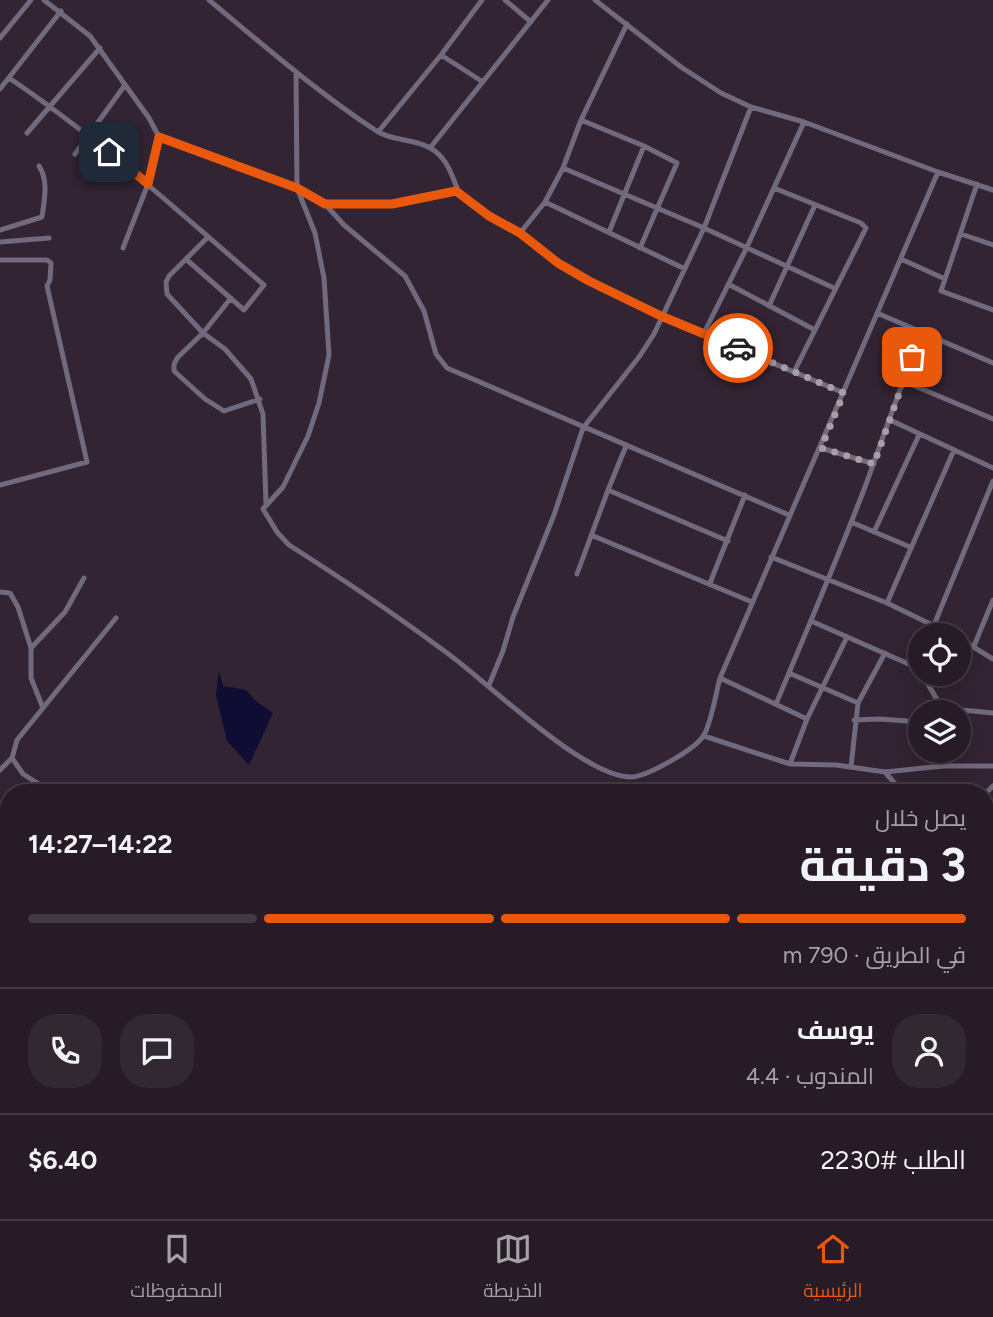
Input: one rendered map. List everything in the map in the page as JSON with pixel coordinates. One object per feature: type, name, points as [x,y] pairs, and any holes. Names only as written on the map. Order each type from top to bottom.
[{"type":"street","points":[[0,38],[31,0]]},
{"type":"street","points":[[44,0],[85,30],[149,118],[159,137],[148,184],[123,248]]},
{"type":"street","points":[[209,0],[296,72],[378,132],[430,148],[442,157],[458,193]]},
{"type":"street","points":[[378,132],[482,0]]},
{"type":"street","points":[[505,0],[531,22]]},
{"type":"street","points":[[430,148],[548,0]]},
{"type":"street","points":[[595,0],[699,80],[751,107],[804,122],[993,190]]},
{"type":"street","points":[[0,89],[61,11]]},
{"type":"street","points":[[520,233],[545,202],[563,168],[581,120],[627,24]]},
{"type":"street","points":[[27,133],[100,48]]},
{"type":"street","points":[[441,55],[483,82]]},
{"type":"street","points":[[296,72],[297,188],[310,219],[324,278],[329,355],[319,403],[308,436],[284,486],[263,509],[277,532],[289,545],[444,650],[558,743],[580,757],[623,776],[634,777],[654,771],[704,736],[720,678],[938,172]]},
{"type":"street","points":[[9,78],[89,136],[264,285],[244,310],[187,260]]},
{"type":"street","points":[[75,154],[125,85]]},
{"type":"street","points":[[489,685],[554,515],[583,428],[654,334],[704,228],[751,107]]},
{"type":"street","points":[[581,120],[644,146],[677,164],[640,248]]},
{"type":"street","points":[[704,333],[730,285],[804,122]]},
{"type":"street","points":[[159,137],[297,188],[325,204],[344,225],[405,276],[427,321],[436,354],[447,368],[789,516]]},
{"type":"street","points":[[609,232],[644,146]]},
{"type":"street","points":[[0,230],[42,218],[45,190],[44,173],[39,166]]},
{"type":"street","points":[[563,168],[658,207],[834,288]]},
{"type":"street","points":[[977,184],[942,292],[993,310]]},
{"type":"street","points":[[774,188],[866,226],[794,372]]},
{"type":"street","points":[[325,204],[392,204],[452,191],[458,193],[489,216],[520,233],[573,272],[661,316],[844,393]]},
{"type":"street","points":[[545,202],[685,269]]},
{"type":"street","points":[[769,306],[815,205]]},
{"type":"street","points":[[961,234],[993,244]]},
{"type":"street","points":[[208,237],[169,276],[166,282],[167,294],[203,333],[225,349],[251,379],[263,414],[266,505]]},
{"type":"street","points":[[0,242],[50,238]]},
{"type":"street","points":[[901,259],[945,279]]},
{"type":"street","points":[[0,260],[47,260],[51,263],[47,286],[87,462],[0,485]]},
{"type":"street","points":[[730,285],[815,330]]},
{"type":"street","points":[[231,298],[203,333],[178,357],[174,371],[205,399],[224,411],[250,400],[260,399]]},
{"type":"street","points":[[877,313],[992,361]]},
{"type":"street","points":[[776,704],[852,522],[923,332]]},
{"type":"street","points":[[903,381],[993,419]]},
{"type":"street","points":[[890,421],[993,468]]},
{"type":"street","points":[[874,532],[919,435]]},
{"type":"street","points":[[577,574],[626,446]]},
{"type":"street","points":[[821,448],[874,464]]},
{"type":"street","points":[[887,603],[954,450]]},
{"type":"street","points":[[935,623],[993,481]]},
{"type":"street","points":[[607,490],[728,541]]},
{"type":"street","points":[[710,583],[745,495]]},
{"type":"street","points":[[852,522],[910,547]]},
{"type":"street","points":[[591,535],[752,602]]},
{"type":"street","points":[[771,557],[930,623]]},
{"type":"street","points":[[31,648],[65,612],[84,578]]},
{"type":"street","points":[[0,592],[10,593],[16,602],[31,648],[31,678],[43,708]]},
{"type":"street","points":[[974,646],[993,600]]},
{"type":"street","points":[[0,770],[12,758],[17,740],[116,618]]},
{"type":"street","points":[[811,621],[908,664]]},
{"type":"street","points":[[790,764],[807,719],[847,637]]},
{"type":"street","points":[[971,644],[993,659]]},
{"type":"street","points":[[851,767],[854,720],[858,703],[885,653]]},
{"type":"street","points":[[789,673],[858,703]]},
{"type":"street","points":[[720,678],[807,719]]},
{"type":"street","points":[[971,712],[993,713]]},
{"type":"street","points":[[854,720],[908,721]]},
{"type":"street","points":[[704,736],[790,764],[851,767],[885,772],[943,766],[993,766]]},
{"type":"street","points":[[12,758],[23,774],[39,784]]},
{"type":"street","points":[[885,772],[895,784]]},
{"type":"shaded area","points":[[219,671],[223,686],[246,690],[273,713],[249,765],[227,741],[216,695]]},
{"type":"way so far","points":[[738,348],[844,393],[821,448],[874,464],[912,357]]},
{"type":"route","points":[[109,152],[148,184],[159,137],[297,188],[325,204],[392,204],[456,191],[482,212],[520,233],[558,263],[589,281],[625,300],[738,348]]}]
